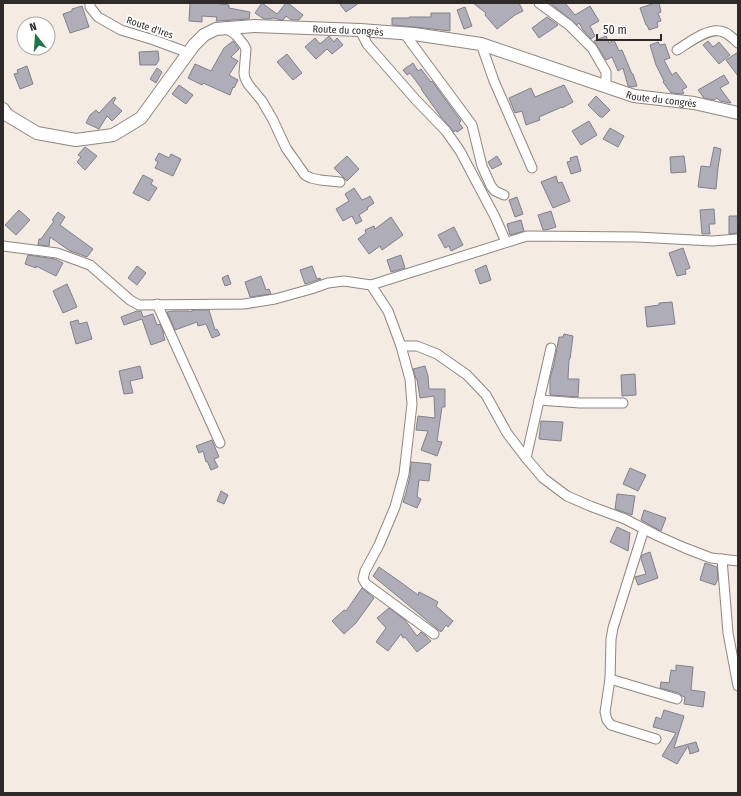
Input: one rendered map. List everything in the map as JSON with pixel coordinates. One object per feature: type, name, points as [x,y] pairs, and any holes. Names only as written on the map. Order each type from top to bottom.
[{"type":"main road","name":"Route du congrès","points":[[3,109],[7,115],[37,133],[76,140],[113,135],[141,118],[194,45],[204,34],[226,27],[254,26],[404,33],[481,44],[634,96],[694,103],[738,113]]},
{"type":"street","name":"Route d'Ires","points":[[90,3],[90,6],[98,17],[121,30],[189,53]]},
{"type":"street","points":[[539,3],[569,25],[592,48],[606,72],[606,87]]},
{"type":"street","points":[[226,27],[236,35],[246,50],[244,73],[248,84],[262,101],[286,148],[305,175],[310,178],[340,182]]},
{"type":"street","points":[[360,30],[367,44],[416,100],[446,131],[456,146],[495,217],[506,242]]},
{"type":"street","points":[[677,50],[704,34],[713,31],[726,33],[738,43]]},
{"type":"street","points":[[404,33],[472,125],[482,166],[491,186],[495,191],[504,195]]},
{"type":"street","points":[[481,44],[494,81],[532,168]]},
{"type":"street","points":[[3,246],[57,253],[90,264],[130,300],[139,305],[244,304],[275,299],[311,289],[328,282],[344,282],[371,286],[527,236],[637,237],[712,241],[738,240]]},
{"type":"street","points":[[371,286],[388,311],[401,346],[410,379],[412,404],[404,474],[395,507],[379,545],[365,571],[363,579],[366,584],[434,634]]},
{"type":"street","points":[[156,304],[220,443]]},
{"type":"street","points":[[401,346],[417,346],[436,354],[467,375],[486,395],[508,433],[526,458],[543,478],[567,496],[625,519],[685,548],[711,558],[722,558],[738,561]]},
{"type":"street","points":[[526,458],[551,348]]},
{"type":"street","points":[[539,400],[580,403],[623,403]]},
{"type":"street","points":[[644,529],[613,628],[610,679],[605,712],[607,720],[611,725],[656,740]]},
{"type":"street","points":[[722,558],[728,632],[738,686]]},
{"type":"street","points":[[610,679],[677,699]]},
{"type":"building","points":[[190,3],[229,5],[229,8],[250,12],[249,19],[216,21],[217,17],[202,16],[202,22],[189,21]]},
{"type":"building","points":[[262,3],[277,14],[286,3],[288,3],[303,15],[299,20],[291,20],[286,16],[283,20],[272,18],[264,19],[255,13]]},
{"type":"building","points":[[339,3],[359,3],[346,12]]},
{"type":"building","points":[[473,3],[519,3],[523,11],[515,15],[497,29],[485,15],[486,13]]},
{"type":"building","points":[[550,3],[565,3],[575,15],[590,6],[599,21],[590,26],[595,36],[591,39],[579,23],[577,25]]},
{"type":"building","points":[[659,3],[661,12],[658,13],[661,21],[657,22],[658,27],[649,30],[640,8]]},
{"type":"building","points":[[82,6],[89,27],[70,33],[63,14]]},
{"type":"building","points":[[465,7],[472,26],[464,29],[457,10]]},
{"type":"building","points":[[431,13],[450,13],[450,31],[392,25],[392,18],[431,17]]},
{"type":"building","points":[[547,17],[558,25],[539,38],[532,28]]},
{"type":"building","points":[[329,36],[334,42],[337,38],[343,45],[332,54],[327,49],[316,59],[305,47],[315,38],[320,44]]},
{"type":"building","points":[[606,36],[609,43],[614,40],[619,51],[622,50],[637,86],[628,86],[623,68],[618,71],[612,57],[606,60],[594,41]]},
{"type":"building","points":[[233,41],[239,49],[231,57],[238,61],[229,75],[238,80],[230,95],[203,83],[202,85],[188,78],[195,64],[211,71],[224,48]]},
{"type":"building","points":[[708,41],[713,47],[719,42],[730,55],[719,64],[703,45]]},
{"type":"building","points":[[658,42],[660,45],[665,44],[670,58],[664,60],[672,75],[676,72],[687,87],[682,90],[684,93],[682,94],[671,93],[663,82],[664,81],[656,65],[650,45]]},
{"type":"building","points":[[158,51],[159,60],[156,65],[140,65],[139,52]]},
{"type":"building","points":[[738,52],[738,76],[726,60]]},
{"type":"building","points":[[287,54],[302,73],[293,80],[277,62]]},
{"type":"building","points":[[413,63],[418,71],[421,69],[431,82],[432,81],[461,121],[459,123],[463,128],[457,132],[456,130],[454,132],[441,117],[410,73],[407,75],[403,70]]},
{"type":"building","points":[[27,66],[33,84],[20,89],[14,74],[18,73],[17,70]]},
{"type":"building","points":[[157,68],[162,72],[156,83],[150,79]]},
{"type":"building","points":[[724,75],[729,83],[720,88],[731,103],[720,101],[717,98],[714,100],[704,98],[698,90]]},
{"type":"building","points":[[179,85],[193,95],[186,104],[172,94]]},
{"type":"building","points":[[564,85],[573,102],[539,117],[540,120],[526,125],[522,111],[515,113],[509,98],[531,88],[535,97]]},
{"type":"building","points":[[596,96],[610,110],[603,117],[600,117],[588,105]]},
{"type":"building","points":[[114,97],[116,98],[113,103],[122,111],[112,121],[107,116],[99,129],[86,123],[90,115],[96,110],[99,113]]},
{"type":"building","points":[[589,121],[597,135],[581,145],[572,131]]},
{"type":"building","points":[[610,128],[624,136],[618,147],[603,139]]},
{"type":"building","points":[[85,147],[97,156],[85,170],[77,162],[81,157],[78,155]]},
{"type":"building","points":[[714,147],[721,149],[716,189],[698,187],[701,166],[710,167]]},
{"type":"building","points":[[159,153],[169,158],[171,154],[181,159],[173,176],[155,168],[158,162],[155,160]]},
{"type":"building","points":[[347,156],[359,169],[347,181],[334,168]]},
{"type":"building","points":[[497,156],[502,164],[492,169],[488,162]]},
{"type":"building","points":[[577,156],[581,171],[571,174],[567,162],[571,161],[570,158]]},
{"type":"building","points":[[684,156],[686,172],[671,173],[670,157]]},
{"type":"building","points":[[143,175],[153,180],[151,184],[157,188],[149,201],[133,193]]},
{"type":"building","points":[[556,176],[558,183],[562,182],[570,201],[553,208],[541,182]]},
{"type":"building","points":[[354,188],[362,200],[370,196],[374,203],[359,215],[362,221],[356,224],[352,216],[343,221],[336,209],[349,201],[345,194]]},
{"type":"building","points":[[517,197],[523,214],[515,217],[509,200]]},
{"type":"building","points":[[714,209],[715,224],[709,224],[710,234],[702,234],[700,210]]},
{"type":"building","points":[[19,210],[30,220],[16,235],[5,225]]},
{"type":"building","points":[[551,211],[556,227],[543,230],[538,215]]},
{"type":"building","points":[[58,212],[65,217],[60,225],[93,249],[87,257],[70,251],[50,237],[49,246],[38,245],[39,239],[41,239],[54,221],[52,220]]},
{"type":"building","points":[[729,216],[738,216],[738,233],[729,234]]},
{"type":"building","points":[[391,217],[403,235],[382,250],[380,246],[369,254],[358,239],[366,233],[365,230],[374,226],[375,229]]},
{"type":"building","points":[[521,220],[524,231],[510,235],[507,224]]},
{"type":"building","points":[[454,227],[463,245],[451,251],[449,246],[445,248],[438,235]]},
{"type":"building","points":[[683,248],[690,268],[685,270],[686,274],[677,276],[669,253]]},
{"type":"building","points":[[28,255],[55,259],[63,263],[56,276],[36,266],[36,268],[25,264]]},
{"type":"building","points":[[401,255],[405,268],[391,272],[387,260]]},
{"type":"building","points":[[486,265],[491,280],[480,284],[475,270]]},
{"type":"building","points":[[137,266],[146,273],[137,285],[128,278]]},
{"type":"building","points":[[312,266],[317,279],[321,279],[305,284],[300,270]]},
{"type":"building","points":[[228,275],[231,284],[225,286],[222,278]]},
{"type":"building","points":[[261,276],[266,290],[269,289],[271,294],[250,297],[245,282]]},
{"type":"building","points":[[67,284],[77,307],[63,313],[53,291]]},
{"type":"building","points":[[672,302],[675,324],[647,327],[645,307],[659,305],[659,303]]},
{"type":"building","points":[[194,310],[209,310],[215,330],[217,329],[220,335],[212,338],[206,324],[198,326],[197,322],[175,330],[167,312],[189,312]]},
{"type":"building","points":[[141,311],[143,317],[153,314],[157,325],[160,324],[165,340],[151,345],[142,319],[124,325],[121,317]]},
{"type":"building","points":[[78,320],[79,324],[87,322],[92,339],[76,344],[70,322]]},
{"type":"building","points":[[564,334],[573,336],[569,359],[568,379],[579,379],[578,397],[550,395],[550,378],[559,337],[563,337]]},
{"type":"building","points":[[140,366],[143,378],[130,381],[133,393],[124,394],[119,371]]},
{"type":"building","points":[[425,366],[428,376],[429,389],[445,389],[445,407],[442,407],[437,441],[442,442],[437,456],[421,450],[428,431],[416,430],[418,416],[435,418],[434,396],[420,398],[417,379],[413,369]]},
{"type":"building","points":[[635,374],[636,395],[622,396],[621,375]]},
{"type":"building","points":[[541,421],[563,422],[561,441],[539,439]]},
{"type":"building","points":[[212,440],[219,457],[214,459],[218,467],[211,470],[207,461],[206,462],[203,451],[199,453],[196,446]]},
{"type":"building","points":[[411,462],[431,464],[429,481],[419,480],[417,497],[421,499],[417,508],[403,502],[410,476]]},
{"type":"building","points":[[630,468],[646,475],[638,491],[623,484]]},
{"type":"building","points":[[221,491],[228,495],[224,504],[217,501]]},
{"type":"building","points":[[617,494],[635,496],[632,515],[615,509]]},
{"type":"building","points":[[644,510],[666,518],[661,531],[641,520]]},
{"type":"building","points":[[617,527],[630,533],[628,551],[610,542]]},
{"type":"building","points":[[650,552],[658,578],[638,585],[635,577],[646,574],[641,559],[642,555]]},
{"type":"building","points":[[705,563],[717,567],[718,579],[715,585],[700,580]]},
{"type":"building","points":[[379,567],[418,595],[419,592],[438,602],[436,606],[453,621],[448,627],[446,625],[441,632],[373,576]]},
{"type":"building","points":[[362,588],[374,598],[356,623],[344,634],[332,621],[344,610],[346,611]]},
{"type":"building","points":[[389,608],[405,620],[417,636],[421,632],[431,641],[417,652],[401,634],[388,651],[376,642],[386,628],[377,618]]},
{"type":"building","points":[[676,665],[693,667],[691,690],[705,692],[703,707],[684,704],[685,697],[679,693],[660,688],[661,682],[669,683],[671,670],[676,671]]},
{"type":"building","points":[[664,710],[684,716],[674,748],[696,742],[699,751],[690,754],[688,746],[677,764],[662,756],[676,733],[653,727],[656,717],[661,719]]}]
